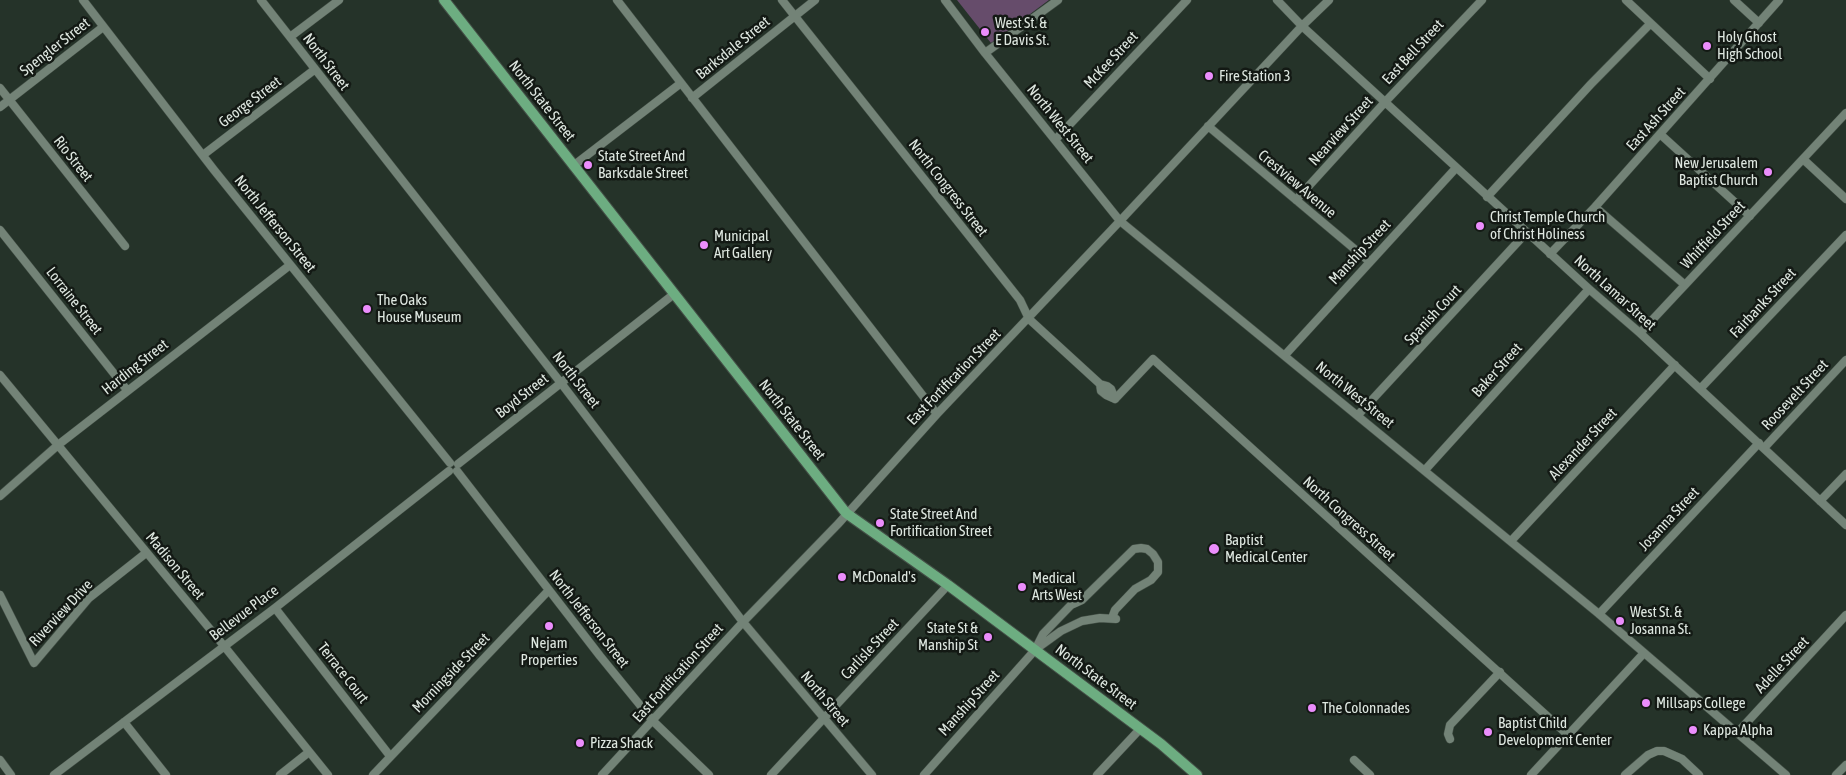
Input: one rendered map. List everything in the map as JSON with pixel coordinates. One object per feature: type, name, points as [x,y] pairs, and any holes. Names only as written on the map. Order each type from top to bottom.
[{"type":"main road","name":"North State Street","points":[[444,0],[846,513],[948,585],[1161,744],[1198,775]]},
{"type":"street","name":"North Jefferson Street","points":[[83,0],[203,156],[454,467],[653,721],[709,775]]},
{"type":"street","name":"North Street","points":[[260,0],[561,383],[743,622],[872,775]]},
{"type":"street","points":[[290,38],[339,0]]},
{"type":"street","points":[[616,0],[937,414]]},
{"type":"street","name":"North Congress Street","points":[[782,0],[1020,300],[1029,319],[1100,384],[1101,390],[1106,395],[1116,399],[1153,359],[1568,735]]},
{"type":"street","name":"Barksdale Street","points":[[692,98],[815,0]]},
{"type":"street","name":"North West Street","points":[[945,0],[985,53],[1120,221],[1599,614],[1786,775]]},
{"type":"street","points":[[985,53],[1058,0]]},
{"type":"street","name":"McKee Street","points":[[1056,140],[1187,0]]},
{"type":"street","name":"North Lamar Street","points":[[1277,0],[1302,26],[1550,254],[1675,365],[1846,525]]},
{"type":"street","name":"East Fortification Street","points":[[602,775],[743,622],[826,537],[937,414],[1029,319],[1302,26],[1329,0]]},
{"type":"street","name":"East Bell Street","points":[[1386,102],[1482,0]]},
{"type":"street","points":[[1626,0],[1710,79]]},
{"type":"street","points":[[1734,0],[1759,23]]},
{"type":"street","name":"East Ash Street","points":[[1550,254],[1595,207],[1779,0]]},
{"type":"street","points":[[1488,196],[1590,84],[1650,24]]},
{"type":"street","name":"Spengler Street","points":[[0,107],[103,27]]},
{"type":"street","name":"George Street","points":[[203,156],[314,70]]},
{"type":"street","name":"Barksdale Street","points":[[573,166],[681,83]]},
{"type":"street","name":"Rio Street","points":[[0,88],[125,246]]},
{"type":"street","name":"Nearview Street","points":[[1296,200],[1386,102]]},
{"type":"street","name":"Whitfield Street","points":[[1640,333],[1846,113]]},
{"type":"street","name":"Crestview Avenue","points":[[1208,126],[1370,262]]},
{"type":"street","points":[[1660,134],[1750,216]]},
{"type":"street","points":[[1803,159],[1846,199]]},
{"type":"street","name":"Manship Street","points":[[1284,355],[1456,168]]},
{"type":"street","points":[[1595,207],[1685,285]]},
{"type":"street","name":"Lorraine Street","points":[[0,230],[127,390]]},
{"type":"street","name":"Spanish Court","points":[[1358,415],[1527,232]]},
{"type":"street","name":"Fairbanks Street","points":[[1700,389],[1846,235]]},
{"type":"street","name":"Harding Street","points":[[0,496],[58,445],[127,390],[290,265]]},
{"type":"street","name":"Baker Street","points":[[1425,470],[1589,289]]},
{"type":"street","name":"Boyd Street","points":[[454,467],[674,294]]},
{"type":"street","name":"Roosevelt Street","points":[[1761,446],[1846,360]]},
{"type":"street","name":"Alexander Street","points":[[1511,541],[1675,365]]},
{"type":"street","name":"Madison Street","points":[[0,375],[328,775]]},
{"type":"street","name":"Josanna Street","points":[[1599,614],[1761,446]]},
{"type":"street","name":"Bellevue Place","points":[[54,775],[274,608],[454,467]]},
{"type":"street","points":[[1820,501],[1846,474]]},
{"type":"street","name":"Manship Street","points":[[924,775],[1035,650],[1061,631],[1082,621],[1115,618],[1115,610],[1135,589],[1151,580],[1158,572],[1158,562],[1153,554],[1147,549],[1134,550],[1082,600],[1071,605],[1043,634],[1035,650]]},
{"type":"street","name":"Riverview Drive","points":[[0,595],[34,663],[89,598],[146,553]]},
{"type":"street","name":"Carlisle Street","points":[[771,775],[948,585]]},
{"type":"street","name":"Morningside Street","points":[[373,775],[549,590]]},
{"type":"street","name":"Terrace Court","points":[[274,608],[390,756]]},
{"type":"street","name":"Adelle Street","points":[[1738,733],[1846,615]]},
{"type":"street","points":[[1531,775],[1644,652]]},
{"type":"street","points":[[1450,739],[1448,734],[1450,724],[1500,672]]},
{"type":"street","points":[[124,722],[166,775]]},
{"type":"street","points":[[1097,775],[1140,729]]},
{"type":"street","points":[[1625,775],[1648,754],[1664,751],[1682,759],[1699,775]]},
{"type":"street","points":[[280,775],[309,752]]},
{"type":"street","points":[[0,760],[12,775]]},
{"type":"street","points":[[1354,760],[1370,775]]},
{"type":"street","points":[[1836,775],[1846,765]]},
{"type":"shaded area","points":[[957,0],[1049,0],[991,43]]},
{"type":"place","name":"West St. & E Davis St.","points":[[985,32]]},
{"type":"place","name":"Holy Ghost High School","points":[[1707,46]]},
{"type":"place","name":"Fire Station 3","points":[[1209,76]]},
{"type":"place","name":"State Street And Barksdale Street","points":[[588,165]]},
{"type":"place","name":"New Jerusalem Baptist Church","points":[[1768,172]]},
{"type":"place","name":"Christ Temple Church of Christ Holiness","points":[[1480,226]]},
{"type":"place","name":"Municipal Art Gallery","points":[[704,245]]},
{"type":"place","name":"The Oaks House Museum","points":[[367,309]]},
{"type":"place","name":"State Street And Fortification Street","points":[[880,523]]},
{"type":"place","name":"Baptist Medical Center","points":[[1214,549]]},
{"type":"place","name":"McDonald's","points":[[842,577]]},
{"type":"place","name":"Medical Arts West","points":[[1022,587]]},
{"type":"place","name":"West St. & Josanna St.","points":[[1620,621]]},
{"type":"place","name":"Nejam Properties","points":[[549,626]]},
{"type":"place","name":"State St & Manship St","points":[[988,637]]},
{"type":"place","name":"Millsaps College","points":[[1646,703]]},
{"type":"place","name":"The Colonnades","points":[[1312,708]]},
{"type":"place","name":"Kappa Alpha","points":[[1693,730]]},
{"type":"place","name":"Baptist Child Development Center","points":[[1488,732]]},
{"type":"place","name":"Pizza Shack","points":[[580,743]]}]
